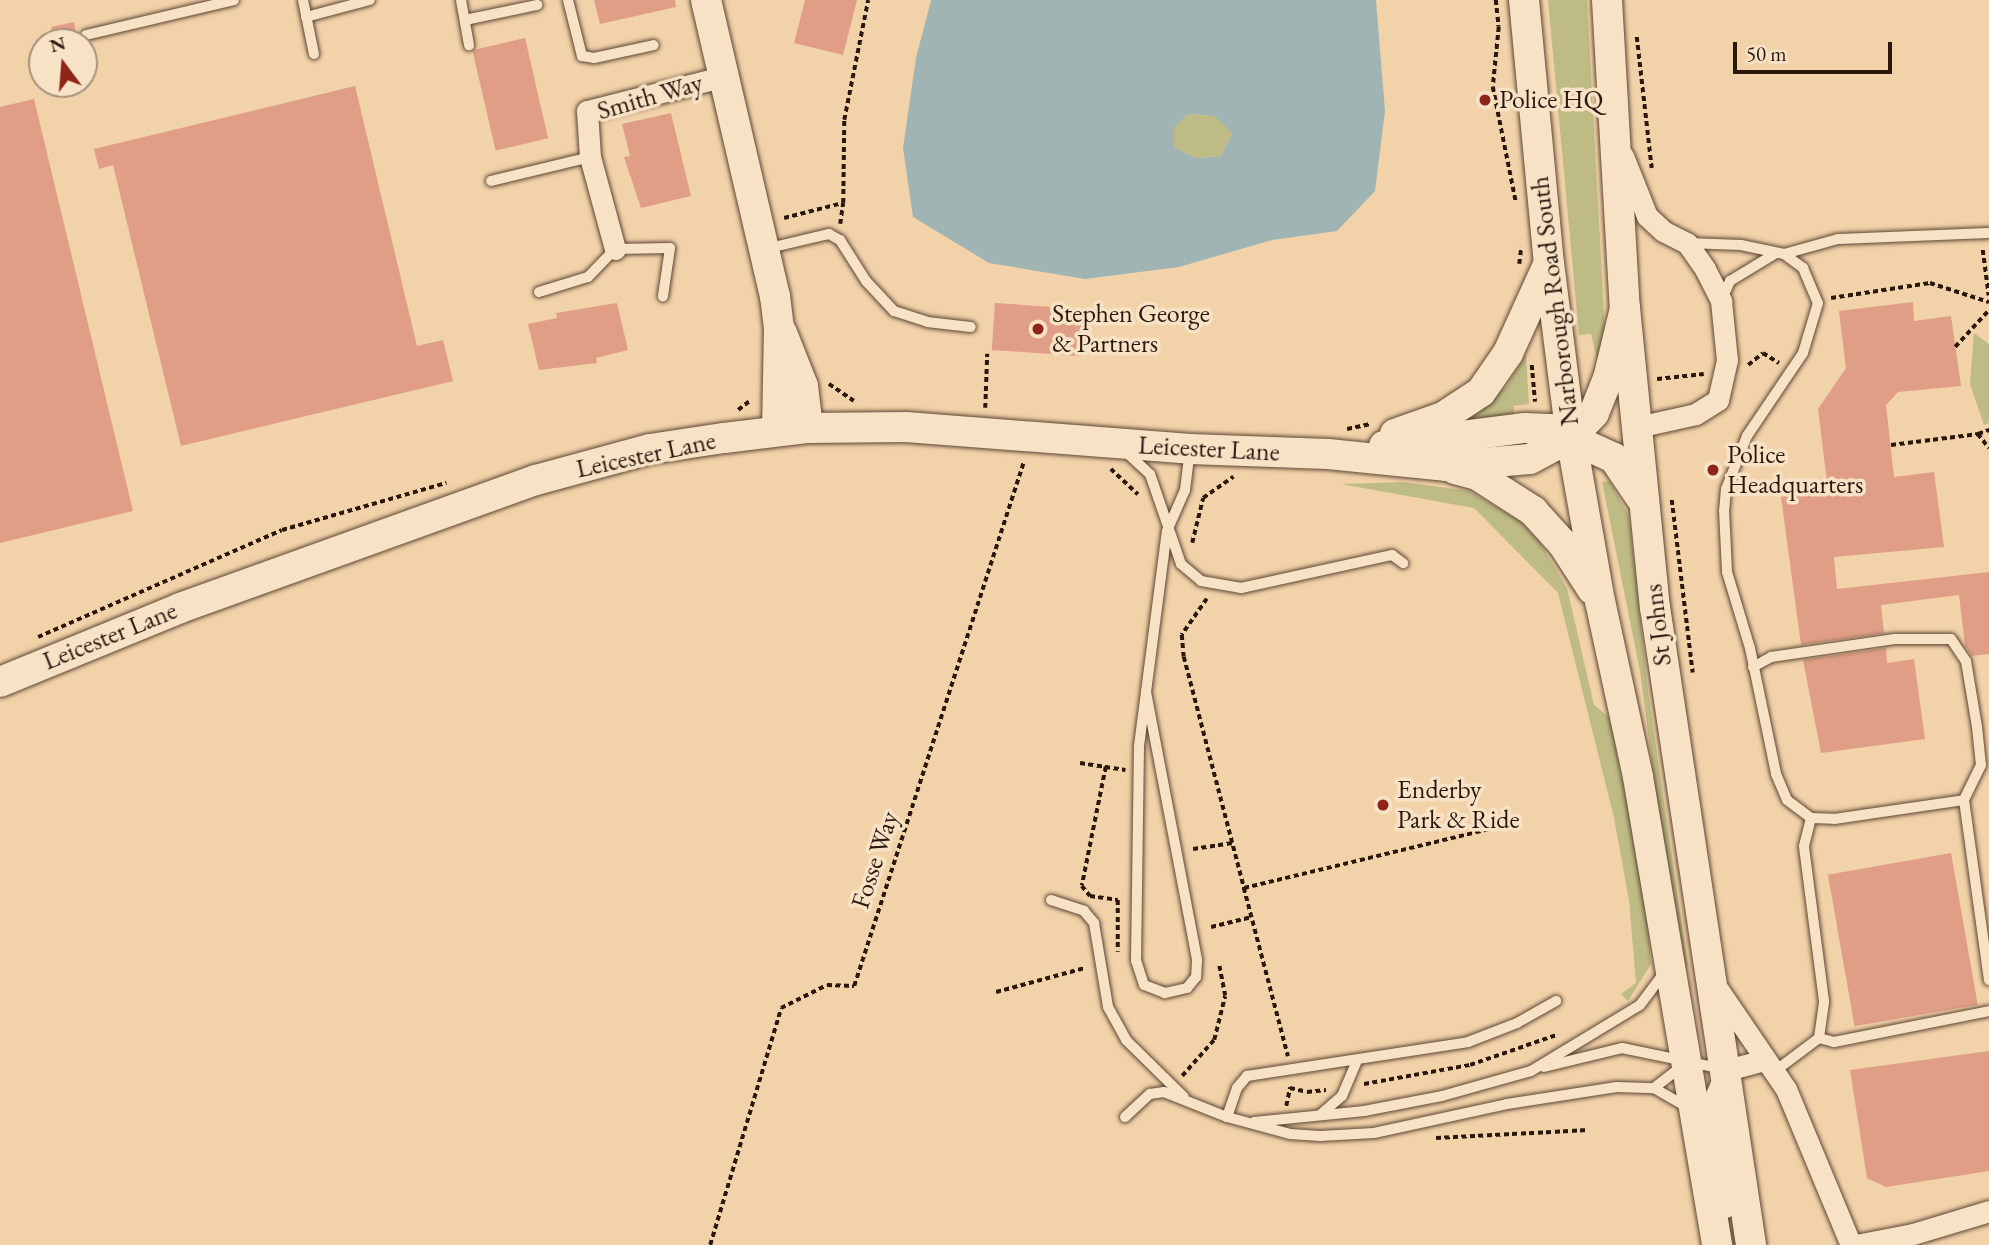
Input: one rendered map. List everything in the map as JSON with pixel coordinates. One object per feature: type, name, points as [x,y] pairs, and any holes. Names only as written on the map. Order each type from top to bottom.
[{"type":"main road","name":"Smith Way","points":[[706,0],[779,327]]},
{"type":"main road","name":"Narborough Road South","points":[[1524,0],[1549,263],[1571,437],[1600,601]]},
{"type":"main road","name":"St Johns","points":[[1607,0],[1625,308],[1650,424],[1658,501],[1667,703],[1708,974],[1727,1069],[1751,1245]]},
{"type":"main road","points":[[1359,448],[1443,417],[1480,392],[1508,353],[1549,263]]},
{"type":"main road","points":[[1571,437],[1594,413],[1604,391],[1625,308]]},
{"type":"main road","points":[[779,327],[803,386],[808,428]]},
{"type":"main road","points":[[777,431],[779,327]]},
{"type":"main road","points":[[1571,437],[1650,424]]},
{"type":"main road","name":"Leicester Lane","points":[[0,682],[240,585],[536,480],[650,449],[808,428],[906,426],[1190,449],[1328,454],[1447,466],[1530,459],[1571,437]]},
{"type":"main road","name":"Leicester Lane","points":[[1328,454],[1525,428],[1550,429],[1571,437]]},
{"type":"main road","points":[[1571,437],[1614,458],[1632,479],[1658,501]]},
{"type":"main road","points":[[1447,466],[1477,475],[1533,511],[1573,558],[1600,601]]},
{"type":"main road","name":"St Johns","points":[[1600,601],[1631,739],[1717,1245]]},
{"type":"main road","points":[[1686,1063],[1700,1026],[1708,974]]},
{"type":"street","name":"Smith Way","points":[[615,249],[590,158],[587,111],[725,76]]},
{"type":"street","points":[[1615,137],[1647,216],[1687,243],[1721,301],[1728,371],[1723,392],[1718,400],[1696,414],[1650,424]]},
{"type":"street","points":[[1708,974],[1769,1065],[1851,1245]]},
{"type":"street","points":[[1724,1245],[1726,1220],[1711,1106],[1727,1069],[1769,1065]]},
{"type":"street","points":[[1856,1245],[1913,1234],[1989,1211]]},
{"type":"lane","points":[[98,32],[234,0]]},
{"type":"lane","points":[[303,0],[314,54]]},
{"type":"lane","points":[[306,17],[370,0]]},
{"type":"lane","points":[[461,0],[469,45]]},
{"type":"lane","points":[[568,0],[582,56],[594,58],[654,45]]},
{"type":"lane","points":[[465,20],[537,5]]},
{"type":"lane","points":[[491,181],[590,158]]},
{"type":"lane","points":[[763,249],[829,234],[840,240],[866,281],[894,311],[927,322],[971,327]]},
{"type":"lane","points":[[1721,301],[1730,281],[1780,253],[1838,239],[1985,234]]},
{"type":"lane","points":[[1687,243],[1741,245],[1780,253],[1803,268],[1818,303],[1803,353],[1747,436],[1726,489],[1727,572],[1753,667],[1776,774],[1787,800],[1811,818],[1834,819],[1964,800]]},
{"type":"lane","points":[[539,292],[588,277],[615,249],[670,248],[663,296]]},
{"type":"lane","points":[[1118,444],[1150,474],[1164,507],[1167,531],[1146,692],[1139,746],[1135,946],[1144,985],[1165,993],[1187,988],[1196,977],[1197,960],[1146,692]]},
{"type":"lane","points":[[1190,449],[1185,490],[1167,531],[1181,564],[1201,581],[1241,588],[1300,578],[1392,555],[1404,563]]},
{"type":"lane","points":[[1753,667],[1771,657],[1882,641],[1951,639],[1966,661],[1981,765],[1964,800],[1989,980]]},
{"type":"lane","points":[[1811,818],[1804,846],[1813,895],[1814,951],[1824,1001],[1819,1038]]},
{"type":"lane","points":[[1051,900],[1084,911],[1094,923],[1102,981],[1120,1029],[1145,1061],[1186,1099]]},
{"type":"lane","points":[[1531,1070],[1640,1005],[1657,988],[1668,963]]},
{"type":"lane","points":[[1227,1117],[1237,1088],[1247,1076],[1356,1063],[1468,1042],[1517,1023],[1556,1001]]},
{"type":"lane","points":[[1769,1065],[1819,1038],[1833,1042],[1989,1011]]},
{"type":"lane","points":[[1248,1122],[1320,1115],[1442,1096],[1531,1070],[1622,1048],[1686,1063],[1727,1069]]},
{"type":"lane","points":[[1320,1115],[1346,1087],[1356,1063]]},
{"type":"lane","points":[[1654,1088],[1686,1063]]},
{"type":"lane","points":[[1125,1117],[1150,1094],[1164,1092],[1227,1117],[1290,1134],[1374,1133],[1507,1104],[1617,1087],[1654,1088],[1693,1110]]},
{"type":"path","points":[[778,220],[843,203],[845,120],[867,0]]},
{"type":"path","points":[[1636,32],[1653,175]]},
{"type":"path","points":[[1985,234],[1989,296]]},
{"type":"path","points":[[1818,303],[1930,283],[1989,302]]},
{"type":"path","points":[[1955,347],[1989,310]]},
{"type":"path","points":[[985,408],[987,354]]},
{"type":"path","points":[[1650,424],[1656,365]]},
{"type":"path","points":[[1891,445],[1989,430]]},
{"type":"path","points":[[1978,433],[1989,448]]},
{"type":"path","name":"Fosse Way","points":[[710,1245],[781,1008],[827,985],[854,986],[1032,435]]},
{"type":"path","points":[[1192,557],[1198,509],[1203,498],[1238,474]]},
{"type":"path","points":[[1658,501],[1693,682]]},
{"type":"path","points":[[1213,583],[1212,593],[1194,612],[1182,635],[1184,657],[1291,1071],[1290,1088],[1285,1099],[1288,1119]]},
{"type":"path","points":[[1244,888],[1519,822]]},
{"type":"path","points":[[1212,927],[1252,917]]},
{"type":"path","points":[[1290,1088],[1307,1092],[1470,1065],[1564,1032]]},
{"type":"shaded area","points":[[931,0],[1376,0],[1385,111],[1375,191],[1337,231],[1272,240],[1179,267],[1085,279],[989,263],[913,217],[903,148],[916,58]],"holes":[[[1188,114],[1214,116],[1232,133],[1221,156],[1196,158],[1174,147],[1174,128]]]},
{"type":"shaded area","points":[[1548,0],[1587,0],[1605,333],[1599,367],[1591,334],[1579,335]]},
{"type":"shaded area","points":[[1188,114],[1214,116],[1232,133],[1221,156],[1196,158],[1174,147],[1174,128]]},
{"type":"shaded area","points":[[1974,333],[1989,344],[1989,423],[1984,425],[1970,384]]},
{"type":"shaded area","points":[[1526,355],[1529,404],[1514,406],[1514,416],[1470,423],[1469,418],[1507,386]]},
{"type":"shaded area","points":[[1609,481],[1628,514],[1631,533],[1648,691],[1688,967],[1679,969],[1640,671],[1602,482]]},
{"type":"shaded area","points":[[1404,482],[1469,491],[1520,521],[1539,541],[1567,588],[1594,705],[1610,718],[1644,886],[1651,964],[1628,1001],[1621,994],[1636,983],[1629,900],[1614,818],[1558,593],[1474,508],[1341,484]]},
{"type":"building","points":[[594,0],[675,0],[676,7],[600,24]]},
{"type":"building","points":[[805,0],[857,0],[843,55],[794,43]]},
{"type":"building","points":[[74,22],[75,28],[51,28]]},
{"type":"building","points":[[525,38],[548,138],[496,151],[472,50]]},
{"type":"building","points":[[355,86],[417,346],[443,340],[453,381],[181,446],[113,165],[99,169],[94,149]]},
{"type":"building","points":[[34,99],[133,511],[0,543],[0,107]]},
{"type":"building","points":[[671,113],[691,196],[641,208],[624,157],[630,156],[622,124]]},
{"type":"building","points":[[1913,302],[1914,321],[1951,316],[1961,386],[1898,392],[1886,405],[1894,477],[1934,472],[1944,547],[1834,557],[1837,589],[1989,572],[1989,654],[1972,656],[1965,646],[1959,595],[1881,605],[1884,633],[1801,645],[1781,497],[1828,490],[1818,409],[1846,368],[1839,311]]},
{"type":"building","points":[[617,303],[628,350],[596,358],[597,363],[539,370],[528,324],[557,318],[556,313]]},
{"type":"building","name":"Stephen George & Partners","points":[[995,303],[1085,309],[1082,356],[992,350]]},
{"type":"building","points":[[1886,648],[1887,663],[1914,659],[1925,739],[1821,753],[1803,660]]},
{"type":"building","points":[[1951,853],[1978,1005],[1855,1026],[1828,875]]},
{"type":"building","points":[[1989,1051],[1989,1171],[1886,1187],[1867,1178],[1850,1070]]},
{"type":"place","name":"Police HQ","points":[[1485,100]]},
{"type":"place","name":"Stephen George & Partners","points":[[1038,329]]},
{"type":"place","name":"Police Headquarters","points":[[1713,470]]},
{"type":"place","name":"Enderby Park & Ride","points":[[1383,805]]}]
